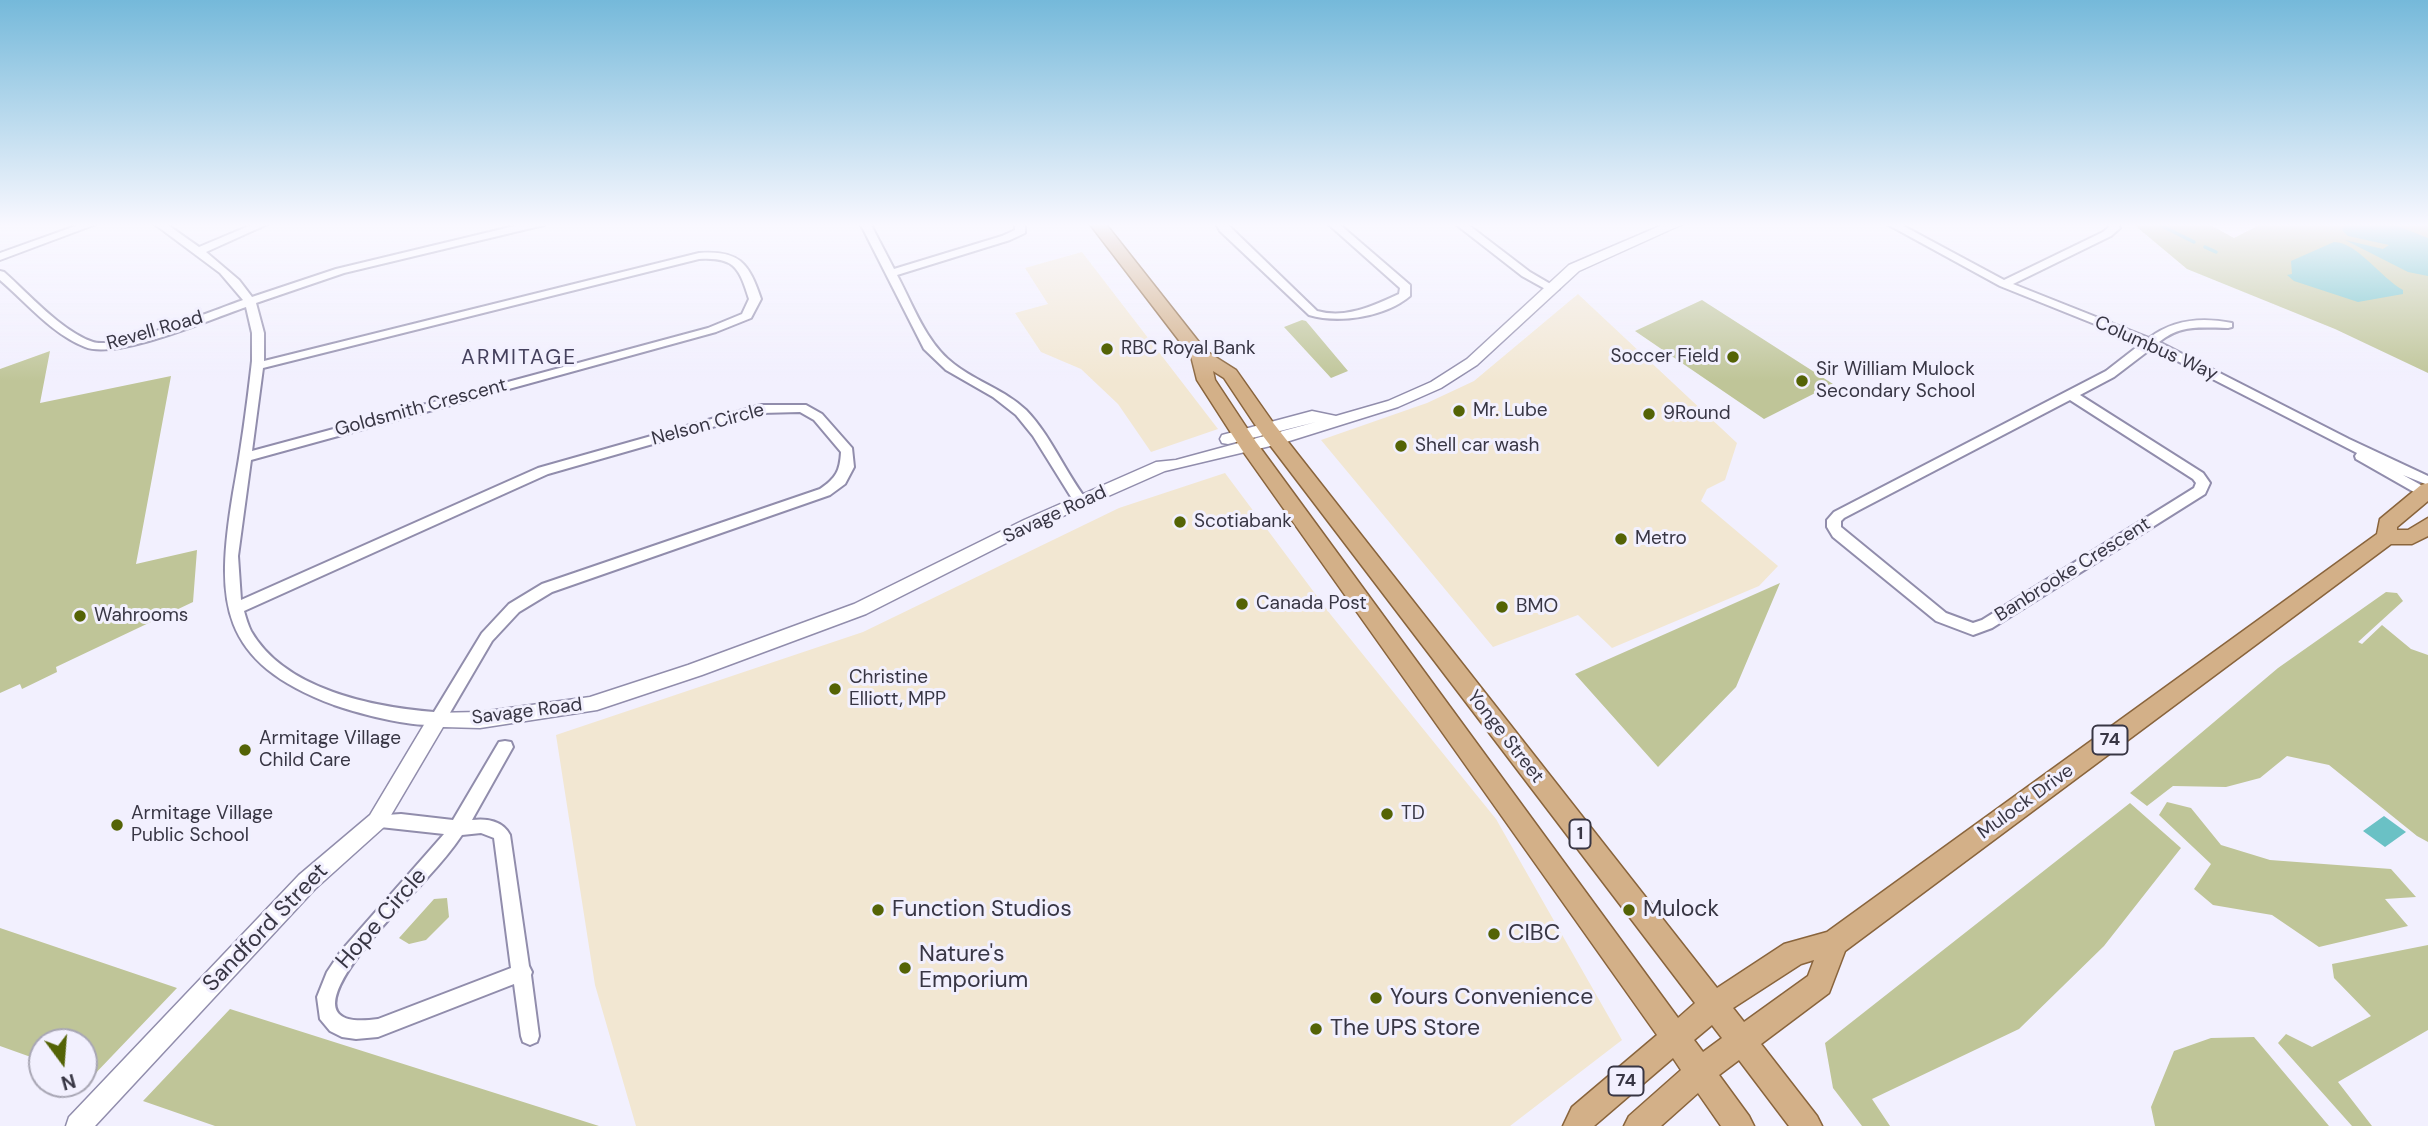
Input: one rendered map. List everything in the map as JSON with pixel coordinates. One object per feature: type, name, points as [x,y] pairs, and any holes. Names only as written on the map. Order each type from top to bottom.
[{"type":"main road","name":"Yonge Street","points":[[1138,276],[1200,355],[1230,374],[1259,437],[1739,1126]]},
{"type":"main road","name":"Yonge Street","points":[[1200,355],[1206,380],[1259,437],[1714,1005],[1807,1126]]},
{"type":"main road","name":"Mulock Drive","points":[[2387,537],[2387,524],[2427,490]]},
{"type":"main road","name":"Mulock Drive","points":[[1578,1126],[1582,1117],[1714,1005],[1794,953],[1834,943],[2387,537],[2412,537],[2428,525]]},
{"type":"main road","name":"74","points":[[1639,1126],[1701,1071],[1819,984],[1834,943]]},
{"type":"street","name":"Revell Road","points":[[2,276],[72,335],[87,345],[102,348],[125,344],[326,276]]},
{"type":"street","points":[[227,276],[249,301]]},
{"type":"street","name":"Goldsmith Crescent","points":[[258,366],[621,276]]},
{"type":"street","name":"Goldsmith Crescent","points":[[246,457],[712,330],[747,316],[755,299],[746,276]]},
{"type":"street","points":[[892,276],[921,333],[942,363],[965,379],[999,395],[1019,411],[1041,436],[1081,502]]},
{"type":"street","points":[[1274,276],[1321,316],[1328,318],[1353,315],[1404,296],[1406,287],[1393,276]]},
{"type":"street","points":[[1529,276],[1553,289]]},
{"type":"street","name":"Savage Road","points":[[249,301],[254,314],[258,366],[229,565],[235,609],[252,642],[287,677],[356,707],[406,717],[480,720],[590,705],[695,670],[860,610],[1081,502],[1162,466],[1176,466],[1259,437],[1393,404],[1448,378],[1472,362],[1566,276]]},
{"type":"street","name":"Columbus Way","points":[[1989,276],[2150,342],[2344,442],[2367,461],[2427,490]]},
{"type":"street","points":[[2004,284],[2021,276]]},
{"type":"street","name":"Banbrooke Crescent","points":[[2072,395],[2198,476],[2203,483],[2200,491],[1987,624],[1972,629],[1941,617],[1838,534],[1833,527],[1834,520],[1839,515],[2110,374],[2150,342],[2178,326],[2228,325]]},
{"type":"street","name":"Nelson Circle","points":[[235,609],[543,471],[761,409],[802,408],[818,417],[847,450],[847,467],[840,481],[825,492],[586,572],[547,588],[514,608],[487,636],[438,719]]},
{"type":"street","name":"Sandford Street","points":[[78,1126],[307,882],[377,821],[438,719]]},
{"type":"street","name":"Hope Circle","points":[[505,747],[434,859],[338,967],[325,992],[324,1008],[330,1021],[340,1028],[355,1031],[378,1028],[523,972]]},
{"type":"street","points":[[377,821],[401,821],[456,828],[481,826],[495,829],[502,835],[530,1036]]},
{"type":"shaded area","points":[[1030,276],[1100,276],[1218,429],[1151,452],[1118,404],[1081,369],[1041,352],[1015,313],[1048,304]]},
{"type":"shaded area","points":[[1578,294],[1737,443],[1725,480],[1707,489],[1701,501],[1778,566],[1759,586],[1612,648],[1578,615],[1493,647],[1321,440],[1427,403],[1474,381]]},
{"type":"shaded area","points":[[1225,473],[1331,615],[1496,819],[1622,1040],[1510,1126],[636,1126],[595,985],[556,735],[863,632],[1119,508]]},
{"type":"green space","points":[[2203,276],[2428,276],[2428,373],[2335,329]]},
{"type":"green space","name":"Soccer Field","points":[[1702,300],[1833,384],[1764,419],[1635,331]]},
{"type":"green space","points":[[1306,321],[1348,371],[1331,378],[1284,327]]},
{"type":"green space","points":[[50,351],[40,403],[171,376],[136,564],[197,550],[193,602],[56,667],[57,672],[22,689],[20,684],[0,693],[0,369]]},
{"type":"green space","points":[[1780,583],[1736,687],[1658,767],[1575,674]]},
{"type":"green space","points":[[2386,592],[2397,593],[2403,601],[2358,642],[2362,644],[2382,625],[2411,649],[2428,655],[2428,842],[2329,765],[2287,756],[2260,778],[2226,787],[2173,786],[2147,806],[2130,793],[2278,668]]},
{"type":"green space","points":[[2167,802],[2191,808],[2221,845],[2270,860],[2391,869],[2416,897],[2385,899],[2408,926],[2319,947],[2272,915],[2213,905],[2194,889],[2211,864],[2159,815]]},
{"type":"green space","points":[[2130,803],[2181,848],[2104,946],[2019,1029],[1872,1099],[1890,1126],[1862,1126],[1833,1088],[1825,1043]]},
{"type":"green space","points":[[447,898],[449,917],[426,940],[409,944],[399,938],[434,899]]},
{"type":"green space","points":[[0,928],[177,988],[98,1071],[98,1028],[28,1028],[28,1056],[0,1046]]},
{"type":"green space","points":[[2428,945],[2428,1030],[2338,1082],[2372,1126],[2352,1126],[2278,1043],[2286,1034],[2312,1047],[2371,1016],[2334,978],[2332,964]]},
{"type":"green space","points":[[230,1009],[599,1126],[215,1126],[143,1101]]},
{"type":"green space","points":[[2254,1037],[2329,1126],[2155,1126],[2151,1107],[2174,1051],[2211,1038]]},
{"type":"water","points":[[2288,276],[2384,276],[2403,290],[2403,294],[2358,302],[2294,281]]},
{"type":"water","points":[[2384,816],[2406,832],[2385,847],[2363,831]]},
{"type":"place","name":"RBC Royal Bank","points":[[1107,349]]},
{"type":"place","name":"Soccer Field","points":[[1733,357]]},
{"type":"place","name":"Sir William Mulock Secondary School","points":[[1802,381]]},
{"type":"place","name":"Mr. Lube","points":[[1459,411]]},
{"type":"place","name":"9Round","points":[[1649,414]]},
{"type":"place","name":"Shell car wash","points":[[1401,446]]},
{"type":"place","name":"Scotiabank","points":[[1180,522]]},
{"type":"place","name":"Metro","points":[[1621,539]]},
{"type":"place","name":"Canada Post","points":[[1242,604]]},
{"type":"place","name":"BMO","points":[[1502,607]]},
{"type":"place","name":"Wahrooms","points":[[80,616]]},
{"type":"place","name":"Christine Elliott, MPP","points":[[835,689]]},
{"type":"place","name":"Armitage Village Child Care","points":[[245,750]]},
{"type":"place","name":"TD","points":[[1387,814]]},
{"type":"place","name":"Armitage Village Public School","points":[[117,825]]},
{"type":"place","name":"Function Studios","points":[[878,910]]},
{"type":"place","name":"Mulock","points":[[1629,910]]},
{"type":"place","name":"CIBC","points":[[1494,934]]},
{"type":"place","name":"Nature's Emporium","points":[[905,968]]},
{"type":"place","name":"Yours Convenience","points":[[1376,998]]},
{"type":"place","name":"The UPS Store","points":[[1316,1029]]},
{"type":"district","name":"ARMITAGE","points":[[519,358]]}]
